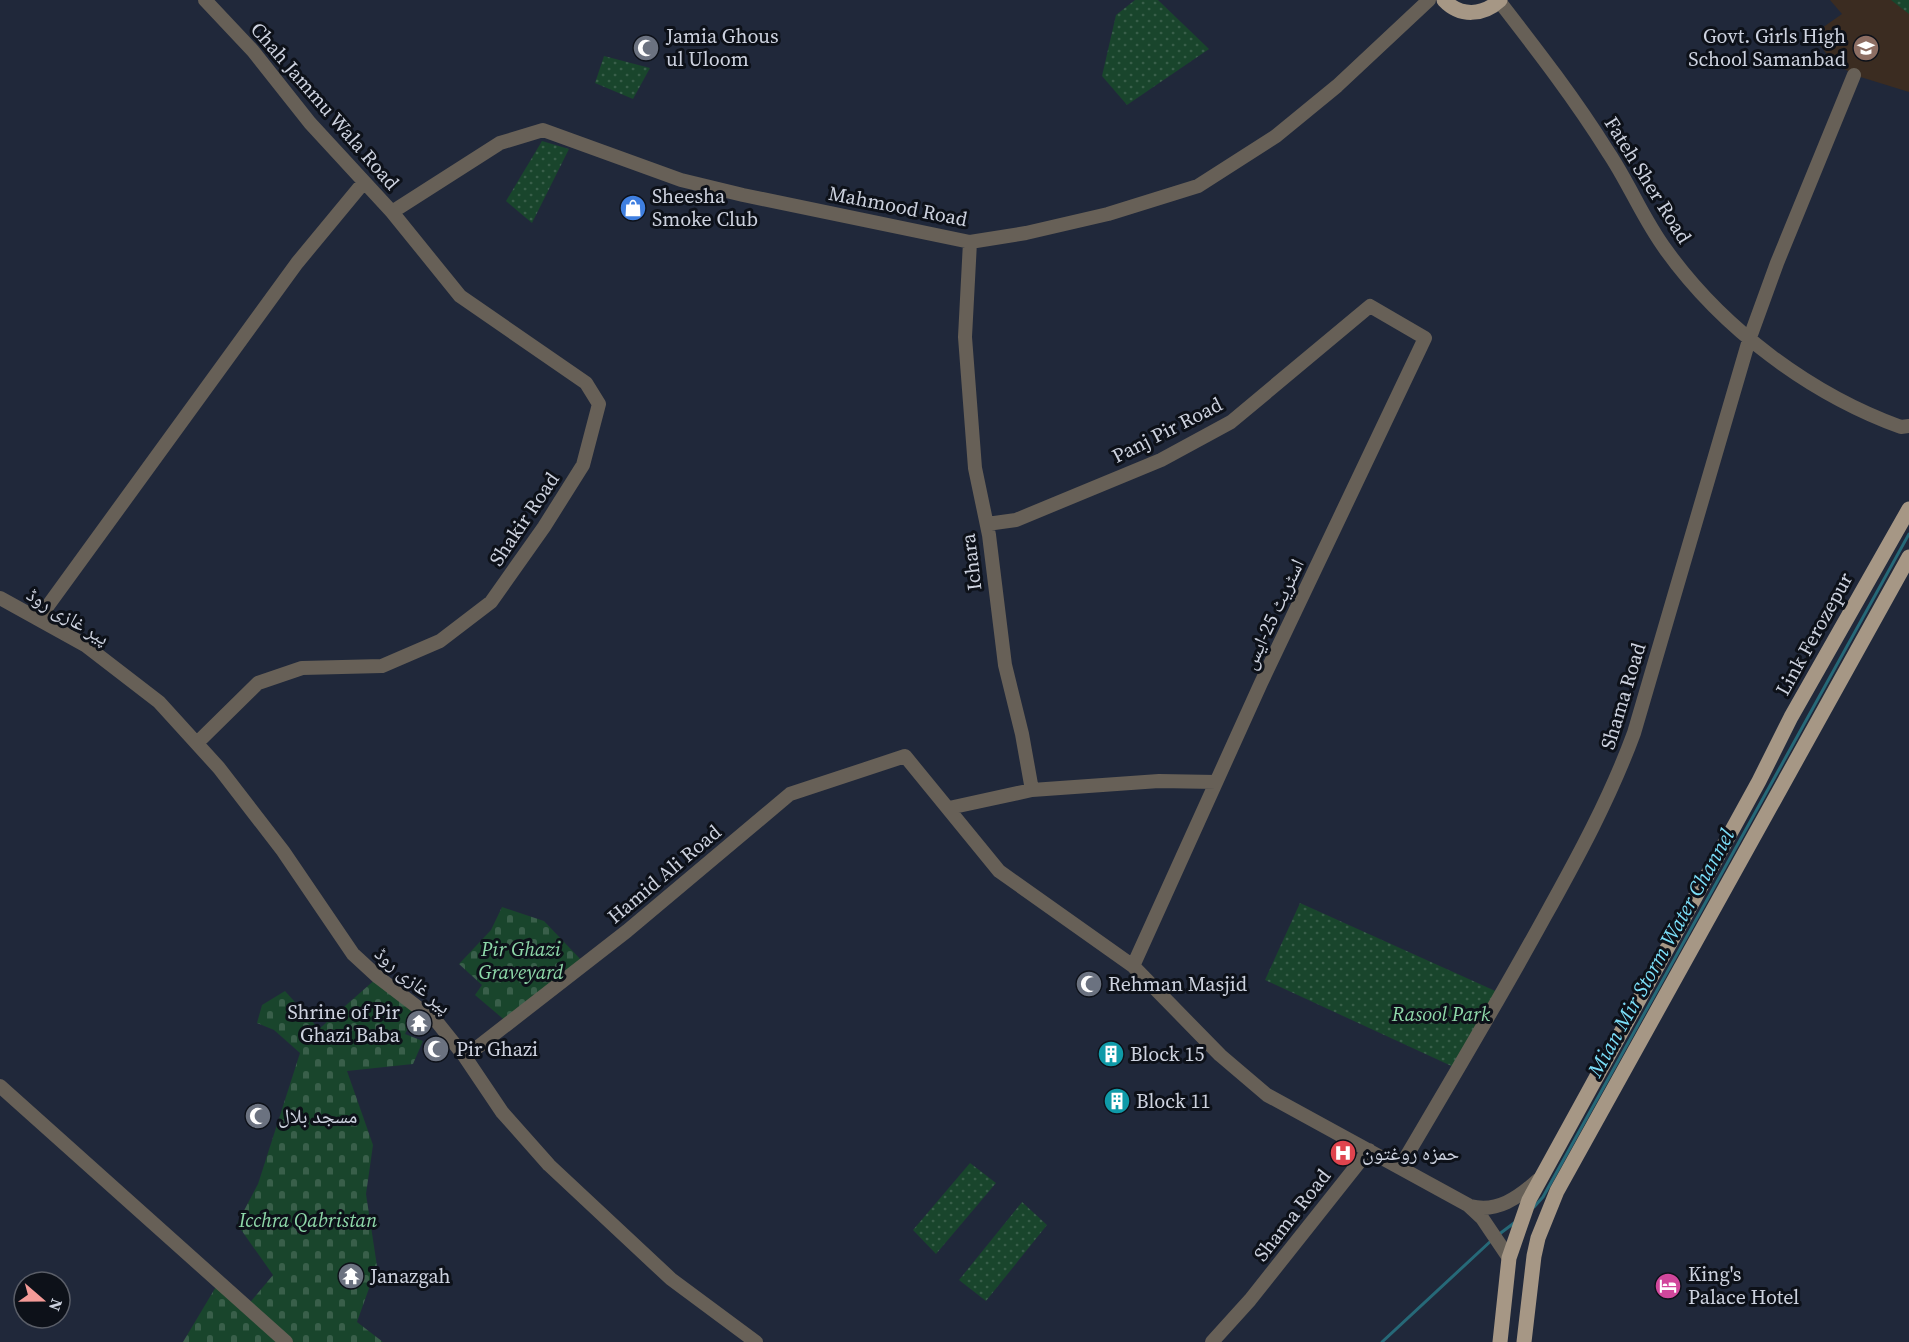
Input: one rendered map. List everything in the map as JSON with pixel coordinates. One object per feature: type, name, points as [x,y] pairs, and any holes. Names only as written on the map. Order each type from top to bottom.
[{"type":"main road","points":[[1443,0],[1455,9],[1466,13],[1478,12],[1499,1]]},
{"type":"main road","name":"Link Ferozepur","points":[[1500,1342],[1509,1258],[1520,1220],[1813,678],[1909,509]]},
{"type":"main road","points":[[1524,1342],[1534,1256],[1538,1238],[1557,1191],[1909,557]]},
{"type":"main road","points":[[1813,678],[1835,692]]},
{"type":"street","name":"Chah Jammu Wala Road","points":[[205,0],[253,51],[310,123],[392,212]]},
{"type":"street","name":"Mahmood Road","points":[[392,212],[500,143],[543,130],[681,180],[970,242],[1026,233],[1098,216],[1198,186],[1276,136],[1337,86],[1429,0]]},
{"type":"street","name":"Fateh Sher Road","points":[[1499,1],[1585,117],[1666,250],[1749,340],[1848,407],[1906,431]]},
{"type":"street","name":"Shama Road","points":[[1400,1167],[1502,994],[1597,822],[1616,782],[1634,733],[1749,340],[1801,202],[1854,75]]},
{"type":"street","points":[[39,618],[297,262],[364,182]]},
{"type":"street","name":"Shakir Road","points":[[197,743],[258,682],[302,668],[382,666],[440,641],[491,602],[544,527],[583,465],[599,404],[586,383],[460,296],[392,212]]},
{"type":"street","name":"Ichara","points":[[970,242],[966,353],[975,468],[987,524],[1005,665],[1022,734],[1032,790]]},
{"type":"street","name":"Panj Pir Road","points":[[987,524],[1016,520],[1161,460],[1224,426],[1370,306]]},
{"type":"street","name":"اسٹریٹ 25-ایس","points":[[1133,966],[1216,782],[1425,338],[1370,306]]},
{"type":"street","name":"پیر غازی روڈ","points":[[0,598],[86,645],[159,702],[197,743],[283,850],[353,954],[378,977],[437,1022],[465,1057],[502,1112],[549,1165],[671,1279],[756,1342]]},
{"type":"street","name":"Hamid Ali Road","points":[[465,1057],[627,931],[790,794],[905,756],[949,808]]},
{"type":"street","points":[[1216,782],[1159,781],[1032,790],[949,808],[981,852],[1007,878],[1133,966],[1220,1055],[1267,1095],[1468,1205],[1482,1218],[1509,1258]]},
{"type":"street","points":[[0,1086],[286,1342]]},
{"type":"street","name":"Shama Road","points":[[1212,1342],[1250,1300],[1369,1150]]},
{"type":"street","points":[[1468,1205],[1494,1208],[1519,1197],[1544,1175]]},
{"type":"shaded area","name":"Govt. Girls High School Samanbad","points":[[1830,0],[1909,0],[1909,92],[1854,75],[1832,61],[1812,35],[1842,14]]},
{"type":"green space","points":[[1135,0],[1158,0],[1209,49],[1127,105],[1102,76],[1116,15]]},
{"type":"green space","points":[[1891,0],[1909,0],[1909,14]]},
{"type":"green space","points":[[604,56],[650,68],[633,99],[595,83]]},
{"type":"green space","points":[[542,141],[569,149],[532,223],[506,201]]},
{"type":"green space","name":"Rasool Park","points":[[1300,903],[1502,994],[1458,1069],[1265,980]]},
{"type":"green space","name":"Pir Ghazi Graveyard","points":[[502,907],[544,921],[585,964],[508,1023],[475,995],[482,985],[459,964],[491,930]]},
{"type":"green space","name":"Icchra Qabristan","points":[[378,977],[419,1007],[405,1034],[423,1041],[413,1064],[347,1071],[373,1145],[366,1194],[377,1266],[357,1322],[383,1342],[183,1342],[220,1280],[247,1306],[273,1275],[237,1224],[258,1184],[300,1053],[274,1030],[257,1023],[262,1005],[285,991],[319,1029]]},
{"type":"green space","points":[[970,1163],[996,1183],[936,1254],[913,1230]]},
{"type":"green space","points":[[1022,1202],[1047,1225],[986,1301],[959,1280]]},
{"type":"waterway","name":"Mian Mir Storm Water Channel","points":[[1534,1207],[1543,1197],[1909,534]]},
{"type":"waterway","name":"Mian Mir Storm Water Channel","points":[[1498,1235],[1514,1223]]},
{"type":"waterway","name":"Mian Mir Storm Water Channel","points":[[1382,1342],[1493,1239]]},
{"type":"place","name":"Jamia Ghous ul Uloom","points":[[646,48]]},
{"type":"place","name":"Govt. Girls High School Samanbad","points":[[1866,48]]},
{"type":"place","name":"Sheesha Smoke Club","points":[[633,208]]},
{"type":"place","name":"Rehman Masjid","points":[[1089,984]]},
{"type":"place","name":"Shrine of Pir Ghazi Baba","points":[[419,1023]]},
{"type":"place","name":"Pir Ghazi","points":[[436,1049]]},
{"type":"place","name":"Block 15","points":[[1111,1054]]},
{"type":"place","name":"Block 11","points":[[1117,1101]]},
{"type":"place","name":"مسجد بلال","points":[[258,1116]]},
{"type":"place","name":"حمزه روغتون","points":[[1343,1153]]},
{"type":"place","name":"Janazgah","points":[[351,1276]]},
{"type":"place","name":"King's Palace Hotel","points":[[1668,1286]]}]
